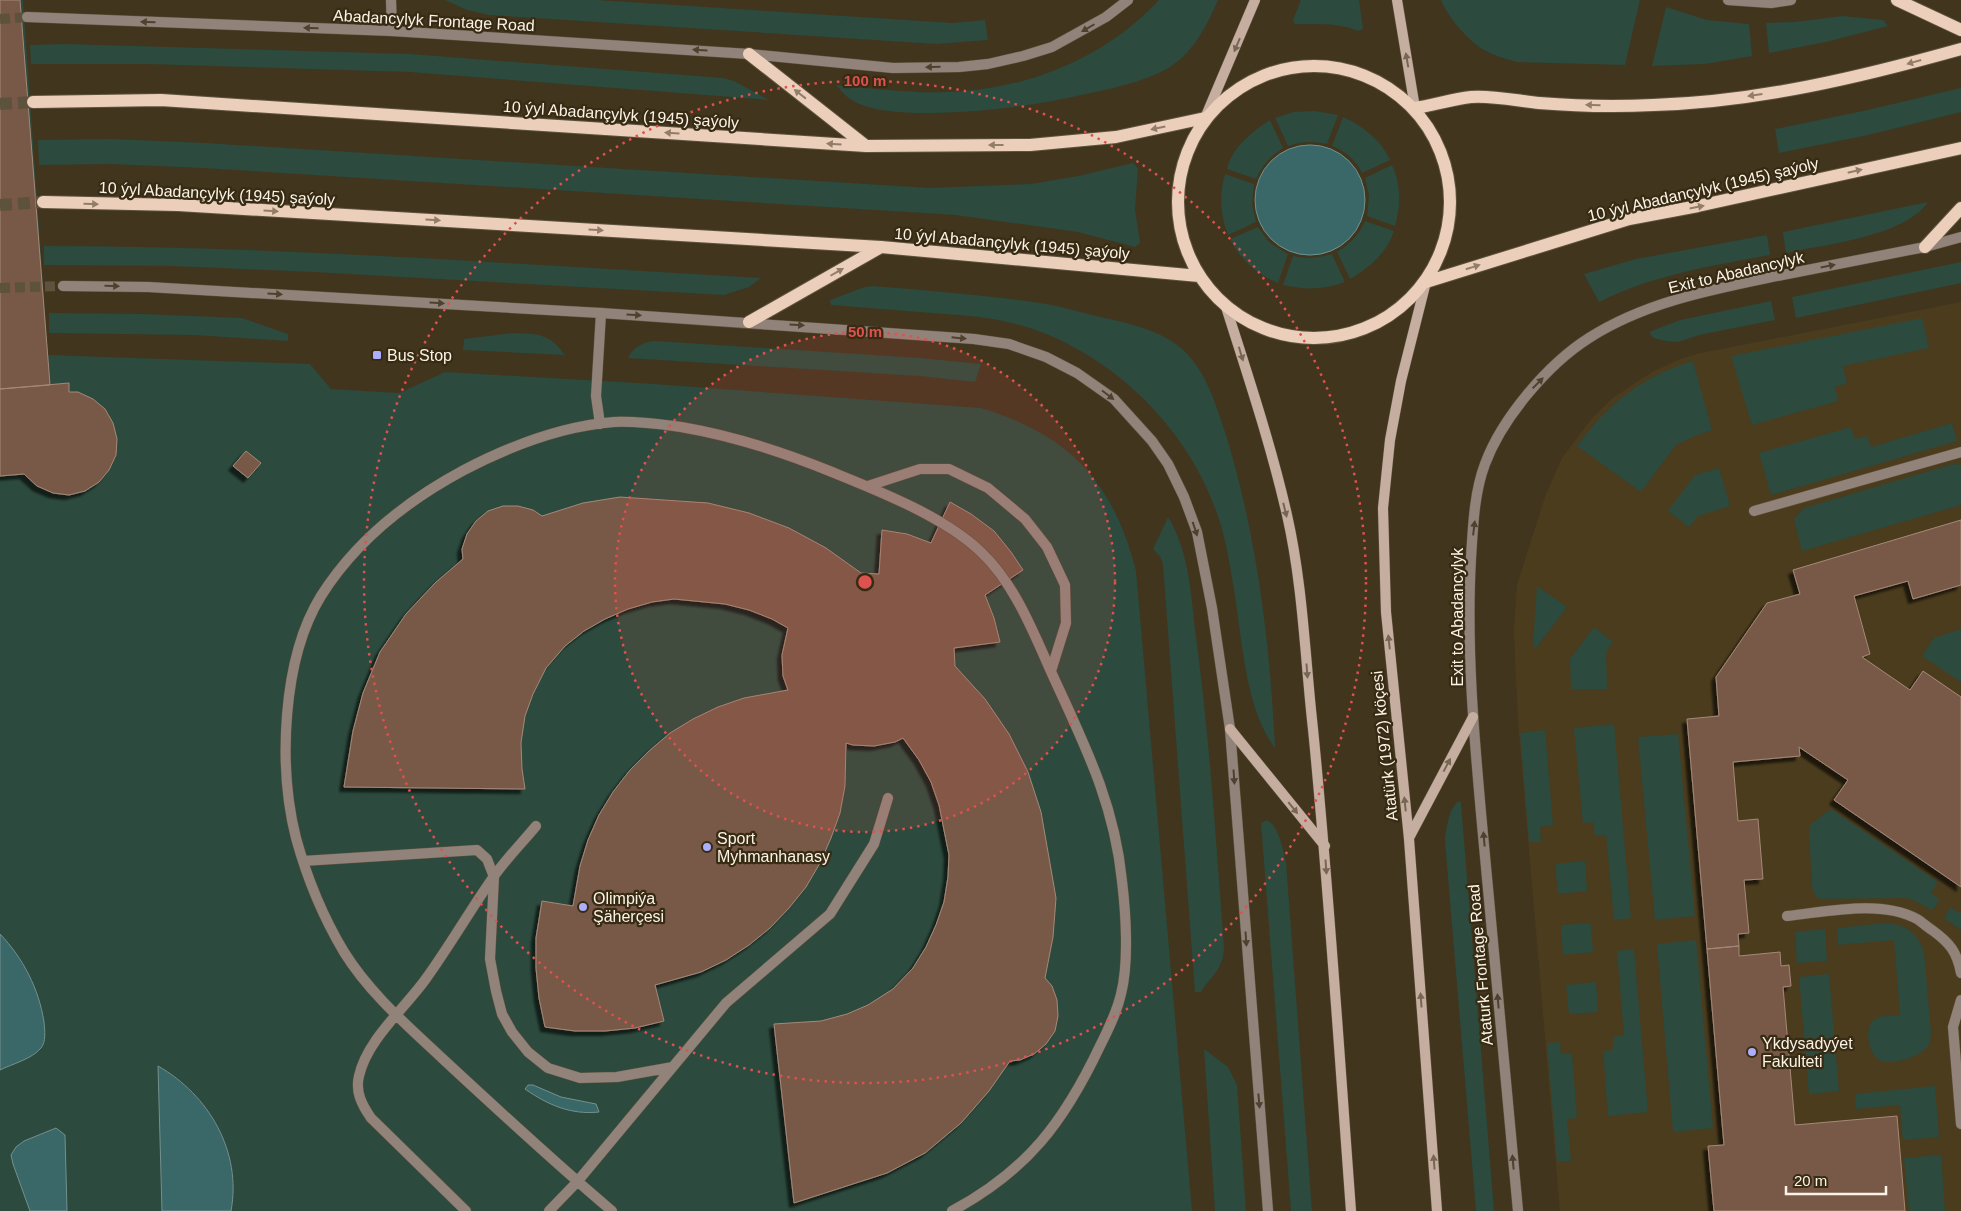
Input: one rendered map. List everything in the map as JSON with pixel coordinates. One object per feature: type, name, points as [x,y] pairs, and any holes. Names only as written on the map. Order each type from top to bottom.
[{"type":"main road","points":[[1205,118],[1240,86],[1284,68],[1332,65],[1377,79],[1416,108],[1437,139],[1450,174],[1452,211],[1444,248],[1426,282],[1394,313],[1354,333],[1309,339],[1265,330],[1226,307],[1198,276],[1182,238],[1177,196],[1185,155],[1205,118],[1255,0]]},
{"type":"main road","points":[[1397,0],[1416,108]]},
{"type":"main road","points":[[1897,0],[1961,30]]},
{"type":"main road","points":[[1416,108],[1472,97],[1560,104],[1652,105],[1693,103],[1781,91],[1835,81],[1894,68],[1961,49]]},
{"type":"main road","points":[[749,54],[866,146]]},
{"type":"main road","name":"10 ýyl Abadançylyk (1945) şaýoly","points":[[33,102],[161,100],[866,146],[1030,145],[1116,137],[1205,118]]},
{"type":"main road","name":"10 ýyl Abadançylyk (1945) şaýoly","points":[[1426,282],[1629,219],[1698,206],[1961,148]]},
{"type":"main road","name":"10 ýyl Abadançylyk (1945) şaýoly","points":[[42,202],[178,205],[881,247],[1198,276]]},
{"type":"main road","points":[[1925,247],[1961,208]]},
{"type":"main road","points":[[749,322],[881,247]]},
{"type":"main road","name":"Atatürk (1972) köçesi","points":[[1426,282],[1401,381],[1390,440],[1383,508],[1386,612],[1409,839],[1437,1211]]},
{"type":"main road","points":[[1226,307],[1257,406],[1287,515],[1296,561],[1325,846],[1351,1211]]},
{"type":"main road","points":[[1409,839],[1473,717]]},
{"type":"main road","points":[[1230,729],[1325,846]]},
{"type":"street","points":[[391,0],[392,31]]},
{"type":"street","name":"Abadancylyk Frontage Road","points":[[28,17],[392,31],[749,54],[893,68],[959,67],[988,64],[1052,47],[1106,17],[1128,0]]},
{"type":"street","points":[[1728,0],[1771,3],[1792,0]]},
{"type":"street","points":[[1925,247],[1961,238]]},
{"type":"street","name":"Exit to Abadancylyk","points":[[1473,717],[1469,595],[1472,537],[1478,489],[1484,465],[1496,440],[1512,414],[1533,388],[1586,340],[1616,322],[1650,308],[1702,292],[1925,247]]},
{"type":"street","points":[[64,286],[148,287],[601,312],[927,334],[1009,344],[1046,357],[1077,373],[1114,399],[1152,441],[1168,464],[1184,497],[1196,532],[1212,608],[1230,729],[1268,1211]]},
{"type":"street","points":[[600,424],[596,396],[601,312]]},
{"type":"street","points":[[612,1211],[549,1158],[396,1015],[348,958],[327,922],[308,878],[303,861],[293,824],[286,773],[286,738],[289,696],[294,666],[303,634],[319,599],[341,568],[366,542],[397,514],[422,495],[464,470],[544,436],[616,422],[659,424],[721,435],[788,454],[868,486],[953,530],[980,551],[1000,574],[1024,614],[1079,732],[1112,817],[1120,854],[1124,895],[1125,948],[1122,991],[1110,1025],[1092,1064],[1069,1104],[1044,1141],[1012,1173],[978,1197],[952,1211]]},
{"type":"street","points":[[1754,511],[1961,452]]},
{"type":"street","points":[[868,486],[920,469],[949,469],[988,488],[1025,519],[1047,547],[1065,585],[1066,624],[1050,671]]},
{"type":"street","name":"Ataturk Frontage Road","points":[[1473,717],[1518,1211]]},
{"type":"street","points":[[549,1211],[578,1182],[726,1003],[830,914],[874,844],[888,798]]},
{"type":"street","points":[[466,1211],[370,1118],[363,1107],[358,1093],[358,1077],[365,1057],[425,980],[494,877],[536,826]]},
{"type":"street","points":[[303,861],[477,850],[487,859],[494,877],[490,959],[496,991],[502,1014],[512,1032],[528,1052],[548,1068],[580,1078],[618,1077],[673,1067]]},
{"type":"street","points":[[1787,916],[1868,908],[1890,910],[1916,918],[1940,936],[1957,956],[1961,974]]},
{"type":"street","points":[[1961,1000],[1953,1027],[1961,1124]]},
{"type":"shaded area","points":[[1961,302],[1961,1211],[1560,1211],[1518,721],[1514,631],[1517,585],[1545,497],[1562,458],[1593,417],[1614,397],[1652,372],[1683,358]]},
{"type":"green space","name":"Olimpiýa Şäherçesi","points":[[0,0],[23,0],[48,355],[310,364],[331,389],[399,393],[445,372],[654,384],[981,408],[1040,432],[1063,448],[1083,466],[1100,487],[1115,511],[1136,571],[1192,1211],[0,1211]]},
{"type":"green space","points":[[445,0],[597,0],[952,23],[985,20],[988,40],[936,44],[489,15],[467,10]]},
{"type":"green space","points":[[1159,0],[1218,0],[1199,37],[1179,61],[1142,80],[1122,86],[1013,107],[974,111],[907,113],[862,105],[848,97],[836,85],[900,91],[949,92],[992,88],[1019,82],[1071,64],[1095,51],[1118,36]]},
{"type":"green space","points":[[1301,0],[1359,0],[1363,29],[1358,31],[1335,25],[1295,24],[1293,20]]},
{"type":"green space","points":[[1441,0],[1640,0],[1625,65],[1517,62],[1500,57],[1484,50],[1465,35],[1453,21]]},
{"type":"green space","points":[[1666,7],[1707,20],[1749,24],[1752,56],[1705,64],[1652,66]]},
{"type":"green space","points":[[1842,16],[1883,20],[1888,26],[1826,42],[1769,53],[1766,23],[1794,22]]},
{"type":"green space","points":[[65,44],[410,54],[723,78],[734,81],[769,100],[409,72],[147,64],[31,64],[30,45]]},
{"type":"green space","points":[[1961,88],[1961,112],[1868,135],[1779,153],[1775,129]]},
{"type":"green space","points":[[1315,111],[1338,115],[1327,144],[1308,142],[1288,146],[1275,118],[1293,112]]},
{"type":"green space","points":[[1343,117],[1371,134],[1382,146],[1390,160],[1362,173],[1350,156],[1332,146]]},
{"type":"green space","points":[[1270,120],[1283,148],[1267,161],[1256,179],[1227,169],[1233,154],[1244,140]]},
{"type":"green space","points":[[111,139],[205,143],[930,188],[1031,184],[1078,176],[1133,163],[1138,168],[1135,209],[1140,243],[1135,247],[1078,232],[956,215],[203,168],[111,164],[39,165],[38,140]]},
{"type":"green space","points":[[1392,165],[1399,195],[1395,226],[1367,216],[1369,196],[1365,178]]},
{"type":"green space","points":[[1225,174],[1254,184],[1252,204],[1256,222],[1228,235],[1223,220],[1221,204]]},
{"type":"green space","points":[[1928,202],[1917,214],[1883,231],[1842,242],[1786,253],[1783,232]]},
{"type":"green space","points":[[1365,221],[1394,231],[1382,253],[1364,270],[1350,279],[1337,252],[1354,239]]},
{"type":"green space","points":[[1258,227],[1269,242],[1288,254],[1278,283],[1250,266],[1234,247],[1230,239]]},
{"type":"green space","points":[[1767,235],[1770,255],[1661,278],[1599,302],[1584,274],[1636,259]]},
{"type":"green space","points":[[44,246],[223,249],[313,253],[761,278],[749,287],[724,295],[314,272],[172,266],[44,265]]},
{"type":"green space","points":[[1332,254],[1345,282],[1329,287],[1314,288],[1283,285],[1293,256],[1312,258]]},
{"type":"green space","points":[[1961,262],[1961,283],[1796,318],[1792,297]]},
{"type":"green space","points":[[873,286],[981,296],[1060,307],[1154,332],[1174,342],[1190,357],[1204,378],[1218,412],[1237,473],[1246,512],[1260,590],[1270,669],[1275,748],[1264,731],[1250,689],[1229,560],[1215,508],[1201,475],[1182,444],[1159,415],[1132,388],[1103,365],[1071,346],[1038,331],[1003,321],[977,317],[831,305],[830,300],[865,287]]},
{"type":"green space","points":[[1771,301],[1775,320],[1699,335],[1678,342],[1653,338],[1649,332],[1680,320]]},
{"type":"green space","points":[[49,313],[242,318],[288,334],[288,341],[194,335],[49,333]]},
{"type":"green space","points":[[1922,318],[1929,348],[1843,366],[1847,384],[1835,386],[1838,401],[1752,425],[1731,356]]},
{"type":"green space","points":[[513,333],[542,336],[554,342],[565,355],[463,350],[464,339]]},
{"type":"green space","points":[[655,341],[920,358],[981,364],[975,382],[919,376],[628,358],[639,346]]},
{"type":"green space","points":[[1693,361],[1712,430],[1676,445],[1641,492],[1577,446],[1601,417],[1628,393],[1658,375]]},
{"type":"green space","points":[[1952,423],[1957,441],[1771,495],[1759,453],[1851,427],[1855,439],[1867,436],[1871,447]]},
{"type":"green space","points":[[1953,464],[1961,465],[1961,505],[1802,551],[1794,519],[1804,508]]},
{"type":"green space","points":[[1719,468],[1730,506],[1698,516],[1689,527],[1668,511],[1695,475]]},
{"type":"green space","points":[[1168,517],[1181,545],[1191,591],[1209,753],[1224,947],[1222,962],[1201,992],[1195,992],[1163,565],[1160,556],[1153,549]]},
{"type":"green space","points":[[1537,586],[1567,607],[1536,648],[1533,646]]},
{"type":"green space","points":[[1594,627],[1613,642],[1606,652],[1607,689],[1571,689],[1570,659]]},
{"type":"green space","points":[[1961,629],[1961,682],[1922,656],[1934,638]]},
{"type":"green space","points":[[1614,724],[1631,918],[1614,920],[1606,835],[1595,836],[1593,822],[1583,823],[1574,728]]},
{"type":"green space","points":[[1545,730],[1553,825],[1540,827],[1541,842],[1529,842],[1520,733]]},
{"type":"green space","points":[[1678,734],[1695,916],[1655,920],[1638,737]]},
{"type":"green space","points":[[1459,801],[1461,803],[1494,1211],[1476,1211],[1445,841],[1450,813]]},
{"type":"green space","points":[[1831,809],[1938,882],[1931,893],[1940,900],[1932,910],[1905,898],[1821,899],[1816,897],[1812,888],[1809,827]]},
{"type":"green space","points":[[1267,820],[1275,827],[1286,862],[1312,1211],[1291,1211],[1261,823]]},
{"type":"green space","points":[[1585,861],[1587,891],[1558,894],[1555,864]]},
{"type":"green space","points":[[1951,907],[1959,913],[1961,911],[1961,930],[1944,918]]},
{"type":"green space","points":[[1591,923],[1593,952],[1563,955],[1561,925]]},
{"type":"green space","points":[[1886,923],[1911,931],[1922,946],[1931,1031],[1928,1046],[1919,1054],[1892,1062],[1881,1061],[1873,1054],[1868,1035],[1871,1024],[1877,1018],[1900,1015],[1894,940],[1838,945],[1837,928]]},
{"type":"green space","points":[[1825,929],[1827,961],[1797,963],[1795,932]]},
{"type":"green space","points":[[1696,940],[1713,1128],[1673,1132],[1657,944]]},
{"type":"green space","points":[[1634,949],[1648,1112],[1608,1116],[1603,1051],[1613,1050],[1613,1037],[1624,1035],[1617,951]]},
{"type":"green space","points":[[1829,974],[1839,1091],[1809,1094],[1799,977]]},
{"type":"green space","points":[[1596,982],[1598,1012],[1569,1014],[1566,985]]},
{"type":"green space","points":[[1560,1042],[1561,1054],[1572,1054],[1577,1118],[1567,1119],[1571,1161],[1557,1162],[1547,1043]]},
{"type":"green space","points":[[1204,1049],[1228,1067],[1237,1085],[1246,1211],[1215,1211]]},
{"type":"green space","points":[[1935,1086],[1939,1137],[1903,1140],[1900,1105],[1856,1109],[1855,1094]]},
{"type":"green space","points":[[1941,1155],[1945,1211],[1909,1211],[1904,1158]]},
{"type":"water","points":[[1310,145],[1331,149],[1349,161],[1361,179],[1365,200],[1361,221],[1349,239],[1331,251],[1310,255],[1289,251],[1271,239],[1259,221],[1255,200],[1259,179],[1271,161],[1289,149]]},
{"type":"water","points":[[0,934],[16,953],[34,986],[42,1010],[45,1033],[43,1046],[37,1052],[0,1070]]},
{"type":"water","points":[[158,1066],[176,1078],[192,1093],[218,1127],[226,1147],[231,1168],[233,1189],[231,1211],[162,1211]]},
{"type":"water","points":[[528,1085],[533,1085],[561,1097],[596,1104],[599,1112],[579,1112],[560,1108],[542,1100],[525,1089]]},
{"type":"water","points":[[56,1128],[65,1135],[67,1211],[30,1211],[11,1155],[16,1147],[24,1141]]},
{"type":"building","points":[[0,0],[20,0],[50,385],[0,389]]},
{"type":"building","points":[[69,383],[69,392],[78,392],[93,399],[105,409],[113,423],[117,439],[116,455],[109,470],[99,482],[85,491],[69,495],[53,493],[37,486],[24,474],[0,476],[0,389]]},
{"type":"building","points":[[246,451],[261,463],[248,478],[233,466]]},
{"type":"building","name":"Sport Myhmanhanasy","points":[[620,497],[708,503],[749,513],[789,528],[826,548],[861,573],[879,574],[882,530],[907,534],[931,543],[950,502],[971,514],[994,531],[1023,570],[985,595],[994,618],[1000,642],[954,648],[955,666],[985,699],[1009,734],[1028,772],[1041,812],[1056,898],[1053,937],[1045,978],[1052,986],[1057,1000],[1058,1016],[1055,1031],[1046,1044],[1034,1054],[1020,1060],[1010,1061],[989,1091],[961,1123],[925,1153],[887,1173],[794,1203],[774,1024],[821,1021],[847,1014],[868,1005],[893,989],[913,968],[926,947],[944,902],[949,855],[939,805],[931,782],[919,760],[903,738],[895,742],[874,746],[846,743],[845,786],[840,813],[820,863],[806,887],[770,928],[726,960],[701,972],[655,985],[664,1021],[635,1028],[605,1031],[575,1031],[545,1027],[539,998],[536,968],[536,938],[542,901],[573,906],[580,866],[588,840],[599,815],[613,792],[630,770],[649,751],[670,733],[693,719],[718,707],[744,698],[788,690],[783,676],[782,655],[788,628],[749,610],[725,604],[674,599],[652,602],[628,609],[584,631],[565,646],[546,668],[525,716],[521,743],[525,789],[344,787],[353,731],[363,693],[380,652],[406,614],[435,583],[463,559],[462,549],[467,534],[476,521],[488,511],[503,506],[518,506],[533,510],[542,516],[583,503]]},
{"type":"building","points":[[1961,520],[1961,585],[1913,599],[1908,581],[1854,596],[1870,654],[1862,657],[1910,690],[1923,671],[1961,697],[1961,887],[1834,800],[1848,780],[1799,747],[1800,756],[1733,762],[1738,821],[1758,819],[1763,879],[1744,880],[1749,933],[1738,934],[1739,946],[1707,949],[1687,719],[1719,716],[1716,677],[1767,603],[1800,594],[1793,570]]},
{"type":"building","name":"Ykdysadyýet Fakulteti","points":[[1739,946],[1739,956],[1780,952],[1781,966],[1789,965],[1791,986],[1783,987],[1795,1125],[1897,1116],[1905,1211],[1714,1211],[1708,1146],[1724,1145],[1707,949]]},
{"type":"tunnel","points":[[0,19],[27,17]]},
{"type":"tunnel","points":[[0,104],[33,102]]},
{"type":"tunnel","points":[[0,205],[43,202]]},
{"type":"tunnel","points":[[0,288],[63,286]]},
{"type":"place","name":"Bus Stop","points":[[377,355]]},
{"type":"place","name":"Sport Myhmanhanasy","points":[[707,847]]},
{"type":"place","name":"Olimpiýa Şäherçesi","points":[[583,907]]},
{"type":"place","name":"Ykdysadyýet Fakulteti","points":[[1752,1052]]}]
